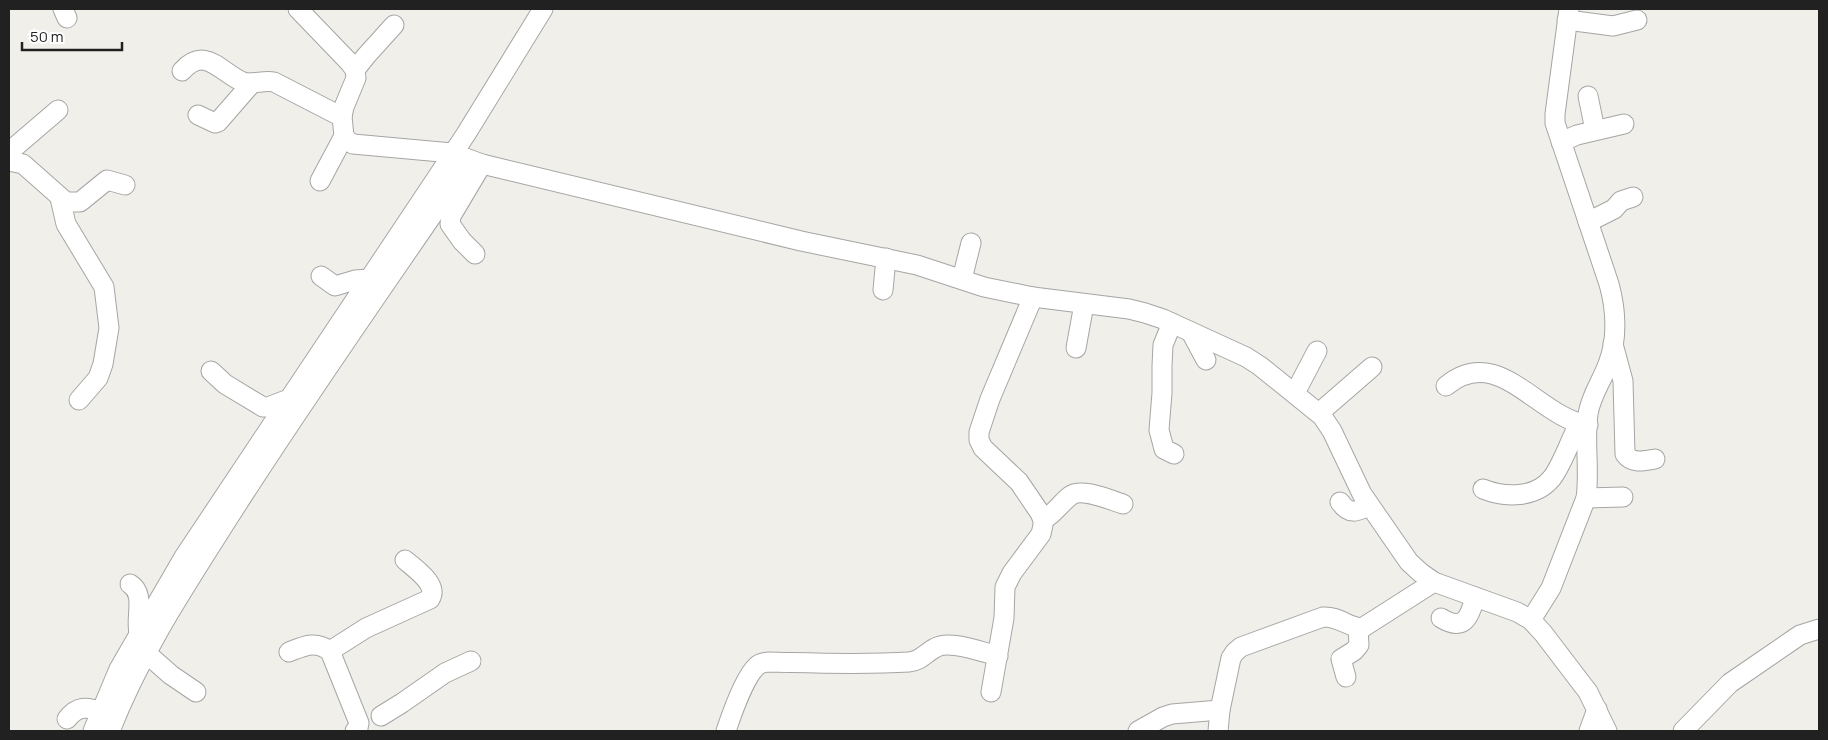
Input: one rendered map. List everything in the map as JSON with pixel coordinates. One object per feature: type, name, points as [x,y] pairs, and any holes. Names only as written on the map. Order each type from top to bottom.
[{"type":"street","points":[[298,9],[355,70],[356,78],[342,117],[344,136],[353,144],[466,158],[801,241],[917,265],[984,287],[1033,297],[1128,309],[1172,323],[1246,357],[1319,413],[1332,430],[1369,506],[1410,562],[1434,582],[1517,612],[1530,620],[1543,633],[1588,692],[1607,731]]},
{"type":"street","points":[[475,254],[462,241],[450,224],[466,158],[470,126],[543,9]]},
{"type":"street","points":[[1483,489],[1500,494],[1522,495],[1533,492],[1545,485],[1557,470],[1583,424],[1590,403],[1608,365],[1615,318],[1614,303],[1560,142],[1555,123],[1555,114],[1568,14],[1613,26],[1636,20]]},
{"type":"street","points":[[355,70],[394,25]]},
{"type":"street","points":[[182,71],[192,62],[206,60],[244,82],[274,82],[342,117]]},
{"type":"street","points":[[198,115],[215,123],[218,122],[252,83]]},
{"type":"street","points":[[1588,96],[1595,130]]},
{"type":"street","points":[[9,152],[58,110]]},
{"type":"street","points":[[1560,142],[1595,130],[1624,124]]},
{"type":"street","points":[[320,181],[344,136]]},
{"type":"street","points":[[93,731],[119,669],[184,557],[370,279],[466,158]]},
{"type":"street","points":[[110,731],[121,704],[161,624],[254,478],[466,158]]},
{"type":"street","points":[[9,161],[23,164],[66,202],[80,202],[107,180],[125,185]]},
{"type":"street","points":[[1588,222],[1614,209],[1621,201],[1633,196]]},
{"type":"street","points":[[60,198],[66,224],[104,287],[109,328],[103,364],[98,378],[79,400]]},
{"type":"street","points":[[962,279],[972,243]]},
{"type":"street","points":[[882,290],[886,258]]},
{"type":"street","points":[[321,276],[335,286],[355,280],[370,279]]},
{"type":"street","points":[[991,692],[1004,618],[1005,587],[1012,573],[1041,534],[1043,520],[1019,482],[983,448],[979,440],[979,432],[1033,297]]},
{"type":"street","points":[[1076,348],[1084,304]]},
{"type":"street","points":[[1172,323],[1163,345],[1159,430],[1164,449],[1174,454]]},
{"type":"street","points":[[1191,332],[1206,360]]},
{"type":"street","points":[[1612,343],[1624,381],[1625,454],[1630,459],[1636,461],[1655,459]]},
{"type":"street","points":[[1295,393],[1317,351]]},
{"type":"street","points":[[1319,413],[1372,367]]},
{"type":"street","points":[[211,371],[225,384],[263,407],[289,399]]},
{"type":"street","points":[[1446,386],[1470,372],[1490,374],[1510,382],[1565,417],[1583,424]]},
{"type":"street","points":[[1530,620],[1552,588],[1586,498],[1588,486],[1583,424]]},
{"type":"street","points":[[1043,520],[1072,494],[1079,492],[1123,504]]},
{"type":"street","points":[[1586,498],[1623,497]]},
{"type":"street","points":[[1340,502],[1346,510],[1351,512],[1369,506]]},
{"type":"street","points":[[330,651],[371,626],[430,599],[432,588],[424,577],[405,560]]},
{"type":"street","points":[[1138,731],[1172,714],[1221,723],[1231,658],[1241,647],[1323,617],[1336,618],[1358,628],[1366,626],[1434,582]]},
{"type":"street","points":[[130,584],[138,591],[137,620],[139,633]]},
{"type":"street","points":[[1441,618],[1449,623],[1456,624],[1466,620],[1476,597]]},
{"type":"street","points":[[1346,676],[1341,659],[1354,652],[1359,645],[1358,628]]},
{"type":"street","points":[[1683,731],[1730,683],[1800,634],[1819,629]]},
{"type":"street","points":[[289,652],[305,645],[316,644],[330,651],[360,723],[366,724],[402,703],[445,673],[471,661]]},
{"type":"street","points":[[726,731],[736,703],[753,669],[759,664],[768,662],[877,664],[914,661],[944,644],[998,656]]},
{"type":"street","points":[[146,652],[171,675],[196,692]]},
{"type":"street","points":[[67,719],[76,710],[84,707],[101,712]]},
{"type":"street","points":[[1589,731],[1597,708]]}]
